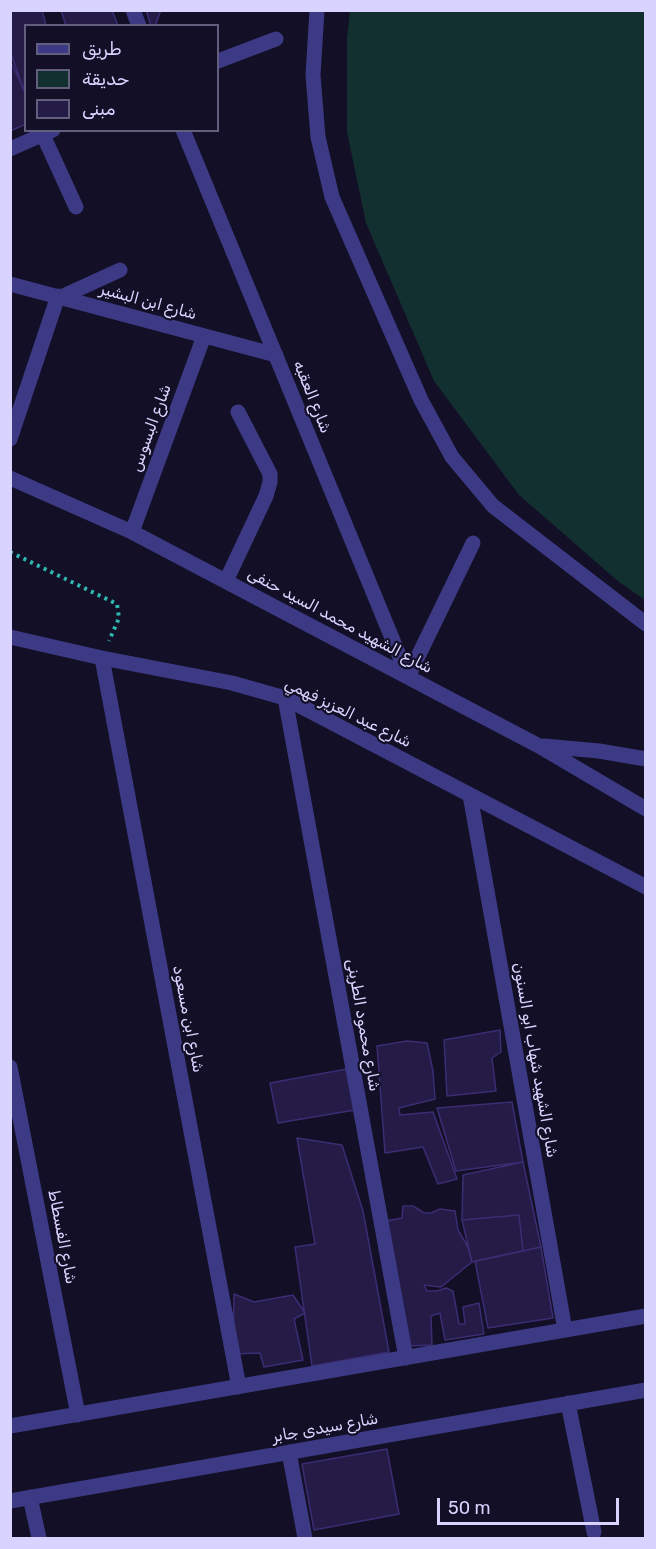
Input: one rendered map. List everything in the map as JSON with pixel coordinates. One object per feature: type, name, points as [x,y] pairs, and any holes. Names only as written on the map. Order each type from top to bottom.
[{"type":"street","points":[[133,10],[139,24]]},
{"type":"street","points":[[317,10],[313,75],[318,137],[332,197],[421,400],[452,456],[493,506],[645,624]]},
{"type":"street","points":[[219,61],[276,39]]},
{"type":"street","name":"شارع العقبه","points":[[184,132],[408,677]]},
{"type":"street","points":[[10,149],[48,133],[76,207]]},
{"type":"street","points":[[10,439],[59,297],[120,270]]},
{"type":"street","name":"شارع ابن البشير","points":[[10,284],[276,355]]},
{"type":"street","name":"شارع البسوس","points":[[132,532],[204,336]]},
{"type":"street","points":[[226,581],[266,496],[270,482],[267,467],[238,412]]},
{"type":"street","name":"شارع الشهيد محمد السيد حنفى","points":[[10,478],[132,532],[539,746],[645,809]]},
{"type":"street","points":[[408,677],[473,543]]},
{"type":"street","name":"شارع عبد العزيز فهمي","points":[[10,637],[102,658],[232,683],[285,698],[645,887]]},
{"type":"street","name":"شارع ابن مسعود","points":[[102,658],[239,1387]]},
{"type":"street","name":"شارع محمود الطرينى","points":[[285,698],[406,1358]]},
{"type":"street","points":[[539,746],[599,751],[645,759]]},
{"type":"street","name":"شارع الشهيد شهاب ابو السنون","points":[[470,795],[565,1330]]},
{"type":"street","name":"شارع الفسطاط","points":[[10,1067],[78,1415]]},
{"type":"street","points":[[10,1426],[645,1317]]},
{"type":"street","name":"شارع سيدى جابر","points":[[10,1501],[645,1390]]},
{"type":"street","points":[[568,1403],[594,1532]]},
{"type":"street","points":[[289,1452],[305,1539]]},
{"type":"street","points":[[30,1497],[39,1539]]},
{"type":"path","points":[[10,552],[117,604],[119,618],[102,658]]},
{"type":"green space","points":[[350,11],[645,11],[645,600],[619,582],[519,495],[434,381],[366,223],[347,132],[347,38]]},
{"type":"building","points":[[42,10],[46,24],[24,24],[24,91],[10,51],[10,11]]},
{"type":"building","points":[[61,10],[112,10],[117,24],[65,24]]},
{"type":"building","points":[[146,10],[161,10],[156,24],[150,24]]},
{"type":"building","points":[[10,60],[24,90],[24,125],[10,131]]},
{"type":"building","points":[[500,1030],[501,1052],[492,1058],[496,1091],[447,1096],[444,1040]]},
{"type":"building","points":[[407,1041],[427,1043],[433,1071],[435,1099],[399,1108],[400,1115],[433,1112],[457,1179],[438,1184],[423,1147],[385,1153],[377,1046]]},
{"type":"building","points":[[347,1069],[355,1110],[278,1123],[270,1083]]},
{"type":"building","points":[[512,1102],[523,1162],[456,1171],[437,1108]]},
{"type":"building","points":[[297,1138],[342,1145],[363,1211],[389,1352],[312,1366],[295,1247],[315,1244]]},
{"type":"building","points":[[523,1162],[541,1247],[523,1251],[519,1215],[462,1220],[463,1175]]},
{"type":"building","points":[[403,1206],[413,1206],[424,1213],[440,1209],[455,1211],[458,1230],[468,1247],[472,1262],[441,1287],[424,1285],[427,1291],[446,1288],[453,1291],[459,1324],[465,1324],[463,1307],[479,1303],[484,1334],[445,1340],[440,1313],[431,1316],[432,1345],[407,1346],[386,1221],[402,1218]]},
{"type":"building","points":[[519,1215],[523,1251],[472,1262],[462,1220]]},
{"type":"building","points":[[541,1247],[553,1318],[488,1328],[475,1261]]},
{"type":"building","points":[[234,1294],[254,1302],[293,1295],[305,1313],[294,1319],[303,1360],[264,1367],[260,1353],[233,1354]]},
{"type":"building","points":[[387,1449],[399,1514],[314,1530],[302,1464]]}]
